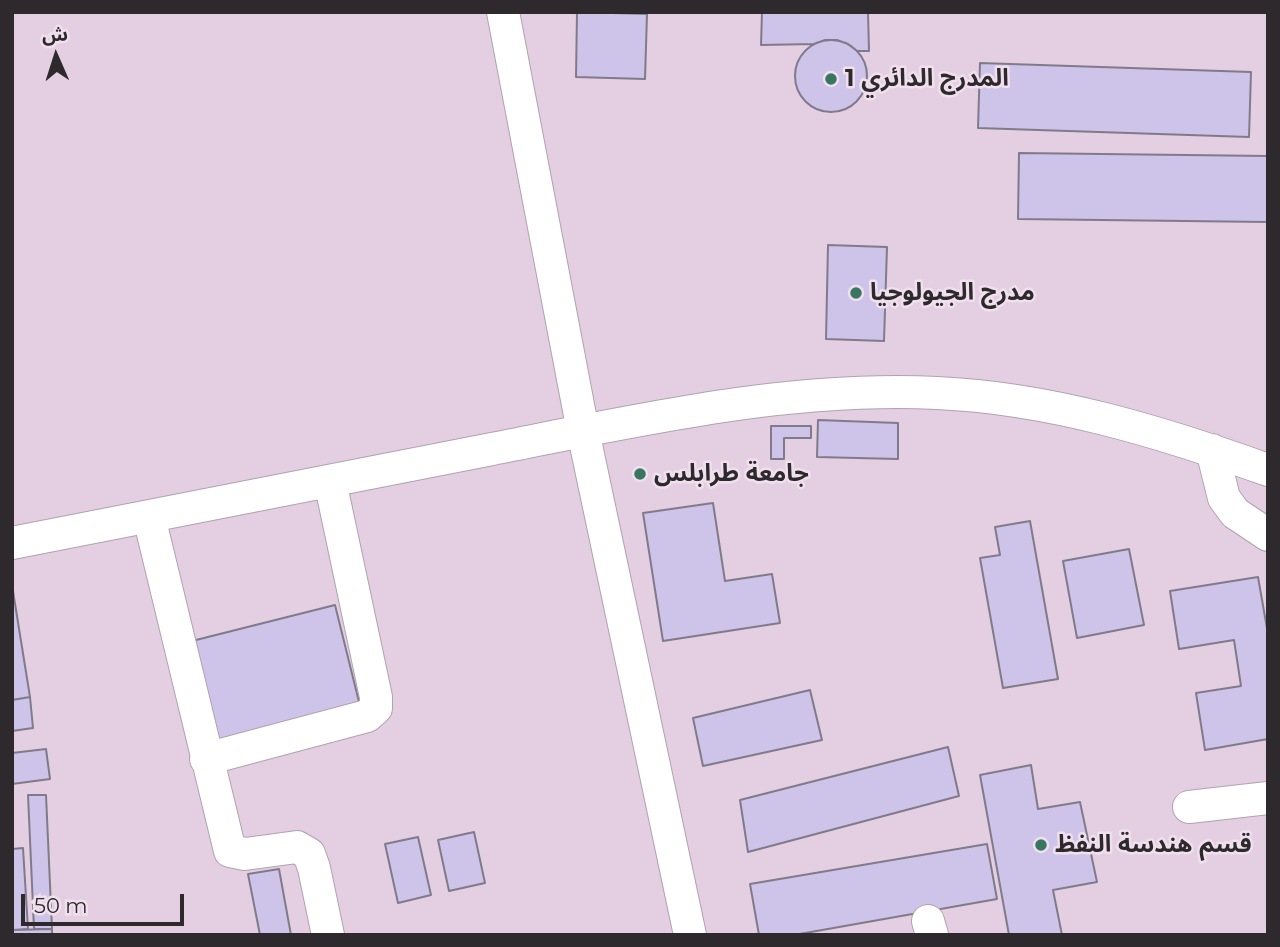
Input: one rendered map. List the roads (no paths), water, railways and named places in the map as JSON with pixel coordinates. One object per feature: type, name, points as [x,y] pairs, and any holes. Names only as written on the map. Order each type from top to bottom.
[{"type":"street","points":[[503,12],[583,431],[690,935]]},
{"type":"street","points":[[12,543],[583,431],[771,398],[827,393],[940,393],[1052,406],[1212,450],[1266,469]]},
{"type":"street","points":[[1212,450],[1224,498],[1235,513],[1268,535]]},
{"type":"street","points":[[206,759],[367,716],[376,708],[376,697],[330,481]]},
{"type":"street","points":[[149,517],[230,851],[245,854],[297,847],[309,854],[328,935]]},
{"type":"street","points":[[1189,807],[1268,798]]},
{"type":"place","name":"المدرج الدائري 1","points":[[831,79]]},
{"type":"place","name":"مدرج الجيولوجيا","points":[[856,293]]},
{"type":"place","name":"جامعة طرابلس","points":[[640,474]]},
{"type":"place","name":"قسم هندسة النفظ","points":[[1041,845]]}]
